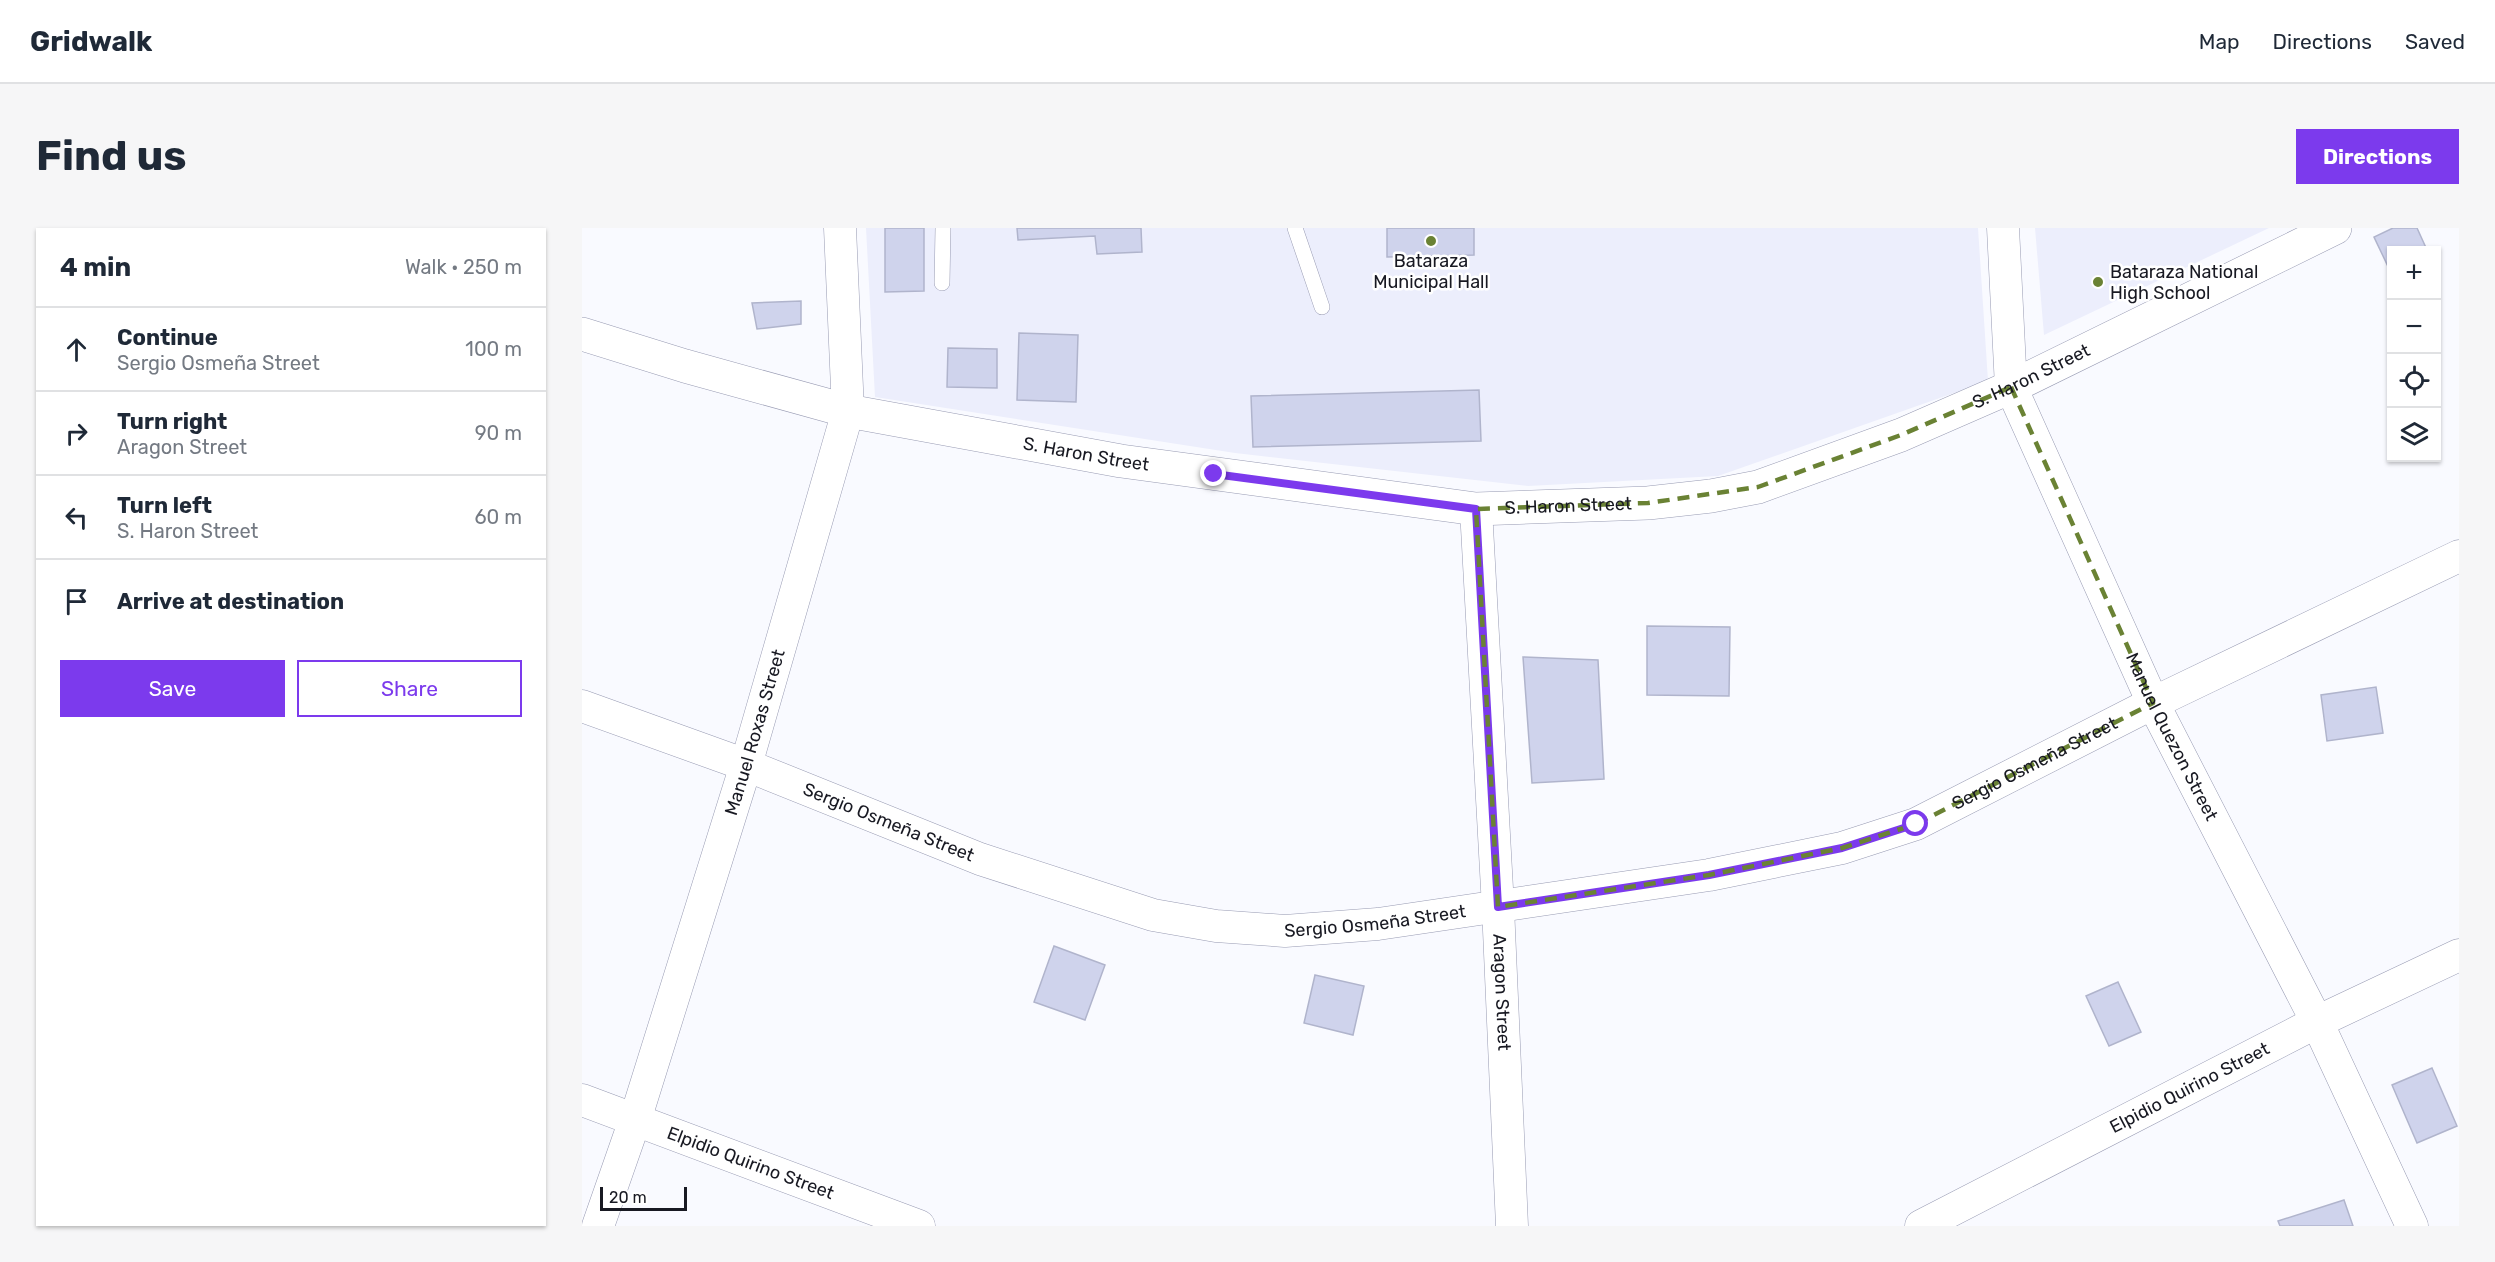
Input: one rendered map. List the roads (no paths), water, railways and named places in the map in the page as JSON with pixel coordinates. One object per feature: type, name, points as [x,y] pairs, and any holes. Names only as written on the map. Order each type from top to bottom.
[{"type":"street","name":"Manuel Roxas Street","points":[[598,1226],[635,1120],[746,765],[848,411],[840,228]]},
{"type":"street","name":"Manuel Quezon Street","points":[[2003,228],[2011,387],[2153,703],[2317,1022],[2412,1226]]},
{"type":"street","name":"S. Haron Street","points":[[582,334],[685,366],[848,411],[1121,461],[1476,509],[1648,503],[1711,496],[1758,486],[1901,435],[2011,387],[2335,228]]},
{"type":"street","name":"Aragon Street","points":[[1476,509],[1498,907],[1512,1226]]},
{"type":"street","name":"Sergio Osmeña Street","points":[[582,706],[746,765],[980,859],[1153,915],[1216,926],[1285,931],[1378,924],[1709,875],[1842,848],[1916,824],[2153,703],[2459,556]]},
{"type":"street","name":"Elpidio Quirino Street","points":[[1921,1226],[2317,1022],[2459,955]]},
{"type":"street","name":"Elpidio Quirino Street","points":[[582,1100],[919,1226]]},
{"type":"lane","points":[[942,283],[943,228]]},
{"type":"lane","points":[[1295,228],[1322,307]]},
{"type":"place","name":"Bataraza Municipal Hall","points":[[1431,241]]},
{"type":"place","name":"Bataraza National High School","points":[[2098,282]]}]
